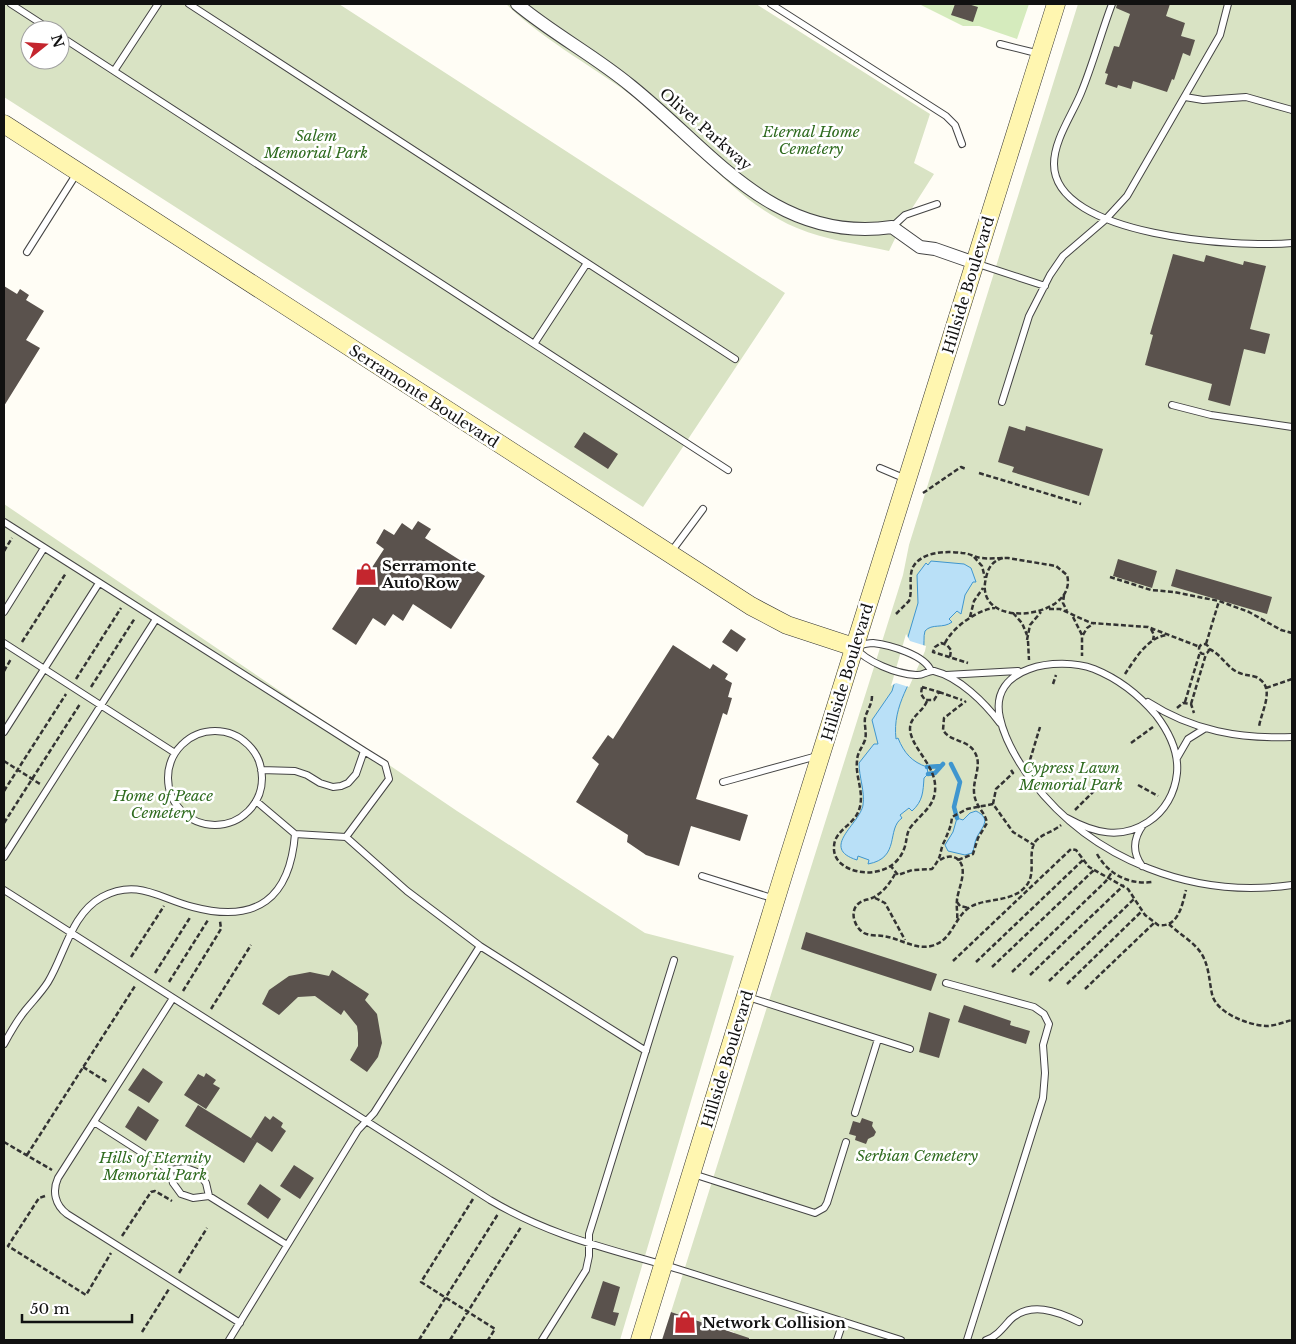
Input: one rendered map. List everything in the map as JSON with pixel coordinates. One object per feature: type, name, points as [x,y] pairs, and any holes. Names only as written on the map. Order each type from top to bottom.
[{"type":"main road","name":"Hillside Boulevard","points":[[640,1340],[854,647],[1056,4]]},
{"type":"main road","name":"Serramonte Boulevard","points":[[4,124],[772,618],[854,647]]},
{"type":"street","name":"Olivet Parkway","points":[[516,4],[632,86],[717,164],[771,202],[801,217],[833,227],[866,230],[892,227]]},
{"type":"street","points":[[892,227],[920,248],[936,249],[975,262]]},
{"type":"lane","points":[[11,4],[36,20]]},
{"type":"lane","points":[[114,71],[158,4]]},
{"type":"lane","points":[[189,4],[735,358]]},
{"type":"lane","points":[[771,4],[946,116],[955,125],[962,144]]},
{"type":"lane","points":[[1112,4],[1081,93],[1056,148],[1054,166],[1058,183],[1067,196],[1105,220],[1173,235],[1221,243],[1292,243]]},
{"type":"lane","points":[[1002,402],[1029,316],[1045,286],[1063,256],[1105,220],[1133,188],[1220,35],[1228,4]]},
{"type":"lane","points":[[70,42],[728,470]]},
{"type":"lane","points":[[1000,44],[1040,54]]},
{"type":"lane","points":[[1185,97],[1203,100],[1246,97],[1292,110]]},
{"type":"lane","points":[[27,252],[78,172]]},
{"type":"lane","points":[[892,227],[905,215],[937,204]]},
{"type":"lane","points":[[975,262],[1045,286]]},
{"type":"lane","points":[[534,344],[587,263]]},
{"type":"lane","points":[[1172,405],[1226,418],[1292,427]]},
{"type":"lane","points":[[880,468],[907,480]]},
{"type":"lane","points":[[670,554],[703,508]]},
{"type":"lane","points":[[4,522],[385,764],[388,779],[346,837]]},
{"type":"lane","points":[[4,612],[44,548]]},
{"type":"lane","points":[[4,732],[99,582]]},
{"type":"lane","points":[[4,857],[156,619]]},
{"type":"lane","points":[[4,643],[175,754]]},
{"type":"lane","points":[[854,647],[872,643],[894,649],[924,660],[931,671]]},
{"type":"lane","points":[[854,647],[866,660],[888,668],[920,675],[931,671],[945,675],[984,674],[1055,665],[1080,666],[1101,672],[1120,682],[1161,710],[1204,729],[1258,738],[1292,737]]},
{"type":"lane","points":[[1027,669],[1010,678],[1001,692],[998,709],[1002,726],[1028,776],[1046,799],[1067,818],[1096,841],[1143,867],[1188,882],[1242,889],[1292,885]]},
{"type":"lane","points":[[945,675],[980,701],[1002,726]]},
{"type":"lane","points":[[1067,818],[1089,829],[1107,833],[1125,832],[1143,825],[1161,811],[1168,802],[1176,780],[1177,758],[1171,738],[1161,722],[1132,691]]},
{"type":"lane","points":[[1177,758],[1188,739],[1204,729]]},
{"type":"lane","points":[[217,731],[228,732],[246,743],[258,760],[261,770],[261,786],[256,801],[242,816],[222,824],[211,824],[190,817],[182,810],[171,792],[169,772],[175,754],[188,739],[197,734],[217,731]]},
{"type":"lane","points":[[261,770],[295,771],[307,775],[320,783],[333,787],[341,786],[348,783],[356,774],[364,751]]},
{"type":"lane","points":[[723,782],[821,755]]},
{"type":"lane","points":[[256,801],[295,834],[346,837],[407,891],[480,946],[646,1051]]},
{"type":"lane","points":[[1143,825],[1135,838],[1134,845],[1137,860],[1143,867]]},
{"type":"lane","points":[[4,1044],[25,1011],[50,980],[71,933],[87,908],[111,893],[136,889],[196,908],[216,912],[248,909],[275,896],[290,869],[295,834]]},
{"type":"lane","points":[[702,876],[776,900]]},
{"type":"lane","points":[[4,890],[477,1192],[525,1220],[589,1244],[664,1265],[902,1340]]},
{"type":"lane","points":[[228,1340],[358,1130],[367,1121],[480,946]]},
{"type":"lane","points":[[542,1340],[586,1270],[589,1256],[589,1234],[674,960]]},
{"type":"lane","points":[[946,983],[1034,1007],[1044,1014],[1049,1024],[1043,1045],[1045,1086],[1043,1098],[967,1340]]},
{"type":"lane","points":[[746,997],[910,1049]]},
{"type":"lane","points":[[173,998],[60,1175],[55,1189],[56,1199],[63,1212],[240,1323]]},
{"type":"lane","points":[[855,1113],[878,1039]]},
{"type":"lane","points":[[94,1122],[169,1170],[190,1169],[197,1172],[206,1183],[209,1196]]},
{"type":"lane","points":[[692,1174],[816,1213],[824,1208],[827,1203],[846,1142]]},
{"type":"lane","points":[[169,1170],[172,1183],[183,1195],[193,1198],[209,1196],[286,1245]]},
{"type":"lane","points":[[986,1340],[995,1336],[1018,1314],[1031,1309],[1055,1312],[1079,1322]]},
{"type":"lane","points":[[837,1340],[843,1322]]},
{"type":"path","points":[[923,493],[961,467],[966,469]]},
{"type":"path","points":[[979,473],[1081,504]]},
{"type":"path","points":[[4,551],[17,531]]},
{"type":"path","points":[[896,614],[909,601],[912,572],[921,558],[937,553],[962,552],[972,556],[1002,558],[1060,567],[1068,579],[1063,603],[1079,626],[1083,639]]},
{"type":"path","points":[[972,556],[982,566],[987,600],[999,608],[1016,615],[1022,623],[1028,640]]},
{"type":"path","points":[[968,620],[976,598],[985,583],[990,567],[995,561],[1002,558]]},
{"type":"path","points":[[4,671],[72,565]]},
{"type":"path","points":[[1110,578],[1151,590],[1180,593],[1219,601],[1249,612],[1281,630],[1292,633]]},
{"type":"path","points":[[1027,669],[1030,625],[1037,616],[1054,604],[1065,591]]},
{"type":"path","points":[[1007,611],[1026,614],[1055,609],[1069,613],[1082,620],[1099,624],[1148,627],[1200,647],[1206,644],[1219,601]]},
{"type":"path","points":[[945,643],[951,648],[950,657],[933,652],[936,645],[945,643],[950,634],[981,611],[999,608]]},
{"type":"path","points":[[4,822],[140,609]]},
{"type":"path","points":[[1080,666],[1083,639],[1087,628],[1099,624]]},
{"type":"path","points":[[1148,627],[1154,633],[1152,641]]},
{"type":"path","points":[[1120,682],[1134,660],[1152,641],[1162,636],[1174,636]]},
{"type":"path","points":[[1206,644],[1210,649],[1219,654],[1234,670],[1255,677],[1266,688],[1266,701],[1260,717],[1258,738]]},
{"type":"path","points":[[1185,702],[1200,647]]},
{"type":"path","points":[[1191,704],[1206,654],[1210,649]]},
{"type":"path","points":[[1200,652],[1206,654]]},
{"type":"path","points":[[1053,684],[1056,675]]},
{"type":"path","points":[[1266,688],[1292,679]]},
{"type":"path","points":[[927,701],[921,694],[922,687],[972,704]]},
{"type":"path","points":[[872,696],[866,717],[866,738],[857,758],[860,787],[859,811],[838,835],[834,851],[835,857],[842,865],[859,872],[873,873],[890,865],[902,853],[911,827],[930,806],[935,792],[933,774],[929,764],[914,741],[910,729],[913,718],[927,701],[934,700],[939,692]]},
{"type":"path","points":[[896,874],[900,875],[912,870],[929,870],[948,856],[958,860],[973,854],[978,838],[987,826],[985,816],[977,807],[974,792],[978,767],[977,756],[967,744],[948,737],[943,726],[944,718],[966,701]]},
{"type":"path","points":[[1131,743],[1161,722]]},
{"type":"path","points":[[1030,760],[1040,727]]},
{"type":"path","points":[[4,761],[48,789]]},
{"type":"path","points":[[1009,767],[1012,773],[996,789],[993,804],[1020,839],[1034,845]]},
{"type":"path","points":[[1138,785],[1168,802]]},
{"type":"path","points":[[957,900],[962,907],[971,906],[1010,897],[1025,890],[1032,875],[1034,845],[1038,839],[1056,829],[1095,790]]},
{"type":"path","points":[[939,861],[944,842],[951,829],[951,818],[977,807],[993,804]]},
{"type":"path","points":[[954,961],[1025,890],[1070,850],[1076,850],[1094,870],[1122,884],[1135,898],[1142,911],[1154,923],[1169,924],[1179,912],[1188,882]]},
{"type":"path","points":[[1097,854],[1112,872],[1123,878],[1135,882],[1152,882]]},
{"type":"path","points":[[955,926],[957,900],[963,873],[958,860]]},
{"type":"path","points":[[976,962],[1083,860]]},
{"type":"path","points":[[890,865],[896,874]]},
{"type":"path","points":[[992,967],[1094,870]]},
{"type":"path","points":[[1012,972],[1112,872]]},
{"type":"path","points":[[896,874],[884,890],[860,902],[854,910],[855,922],[867,934],[891,937],[920,947],[933,946],[949,936],[964,912],[971,906]]},
{"type":"path","points":[[1030,975],[1122,884],[1123,878]]},
{"type":"path","points":[[131,958],[169,898]]},
{"type":"path","points":[[871,898],[880,899],[885,903],[903,938],[910,944]]},
{"type":"path","points":[[1049,981],[1135,898]]},
{"type":"path","points":[[155,973],[196,908]]},
{"type":"path","points":[[1067,984],[1142,911]]},
{"type":"path","points":[[169,982],[216,912]]},
{"type":"path","points":[[183,991],[221,929],[216,912]]},
{"type":"path","points":[[1085,989],[1154,923]]},
{"type":"path","points":[[1169,924],[1201,953],[1210,979],[1212,996],[1223,1009],[1243,1021],[1258,1025],[1274,1025],[1292,1020]]},
{"type":"path","points":[[210,1008],[251,945]]},
{"type":"path","points":[[27,1155],[136,985]]},
{"type":"path","points":[[83,1067],[116,1088]]},
{"type":"path","points":[[4,1142],[60,1175]]},
{"type":"path","points":[[56,1199],[40,1196],[8,1246],[86,1295],[151,1192],[155,1191],[175,1202],[183,1195]]},
{"type":"path","points":[[477,1192],[421,1282],[495,1329],[488,1340]]},
{"type":"path","points":[[419,1340],[502,1207]]},
{"type":"path","points":[[450,1340],[525,1220]]},
{"type":"green space","name":"Salem Memorial Park","points":[[4,4],[339,4],[785,293],[643,507],[4,97]]},
{"type":"green space","name":"Eternal Home Cemetery","points":[[506,4],[756,4],[930,114],[914,163],[934,174],[902,224],[889,251],[831,239],[797,228],[774,217],[754,203],[641,102],[554,43]]},
{"type":"green space","points":[[919,4],[1029,4],[1017,39],[979,26],[963,26]]},
{"type":"green space","name":"Cypress Lawn Memorial Park","points":[[1078,4],[1292,4],[1292,1340],[731,1340],[734,1332],[671,1312],[903,575],[909,545]]},
{"type":"green space","name":"Home of Peace Cemetery","points":[[4,504],[457,811],[645,933],[734,956],[620,1340],[4,1340]]},
{"type":"water","points":[[931,561],[964,564],[971,568],[976,582],[973,582],[965,595],[961,614],[957,611],[949,619],[952,622],[949,624],[931,627],[925,631],[924,645],[919,662],[904,693],[897,715],[896,739],[898,738],[909,756],[927,767],[928,774],[924,778],[923,792],[918,804],[912,811],[909,808],[900,815],[902,818],[897,823],[889,850],[885,856],[878,861],[868,864],[869,860],[858,856],[857,860],[846,855],[841,849],[841,842],[863,805],[859,763],[874,744],[878,744],[872,720],[892,691],[918,603],[917,575],[926,563],[928,565]]},
{"type":"water","points":[[976,811],[985,820],[972,853],[965,855],[948,851],[945,845],[953,832],[957,818],[963,820],[970,813]]},
{"type":"pier","points":[[906,634],[910,641],[926,646],[925,651],[909,687],[896,683],[891,686]]},
{"type":"building","points":[[955,4],[968,4],[978,7],[973,22],[951,15]]},
{"type":"building","points":[[1117,4],[1170,4],[1166,16],[1185,23],[1181,36],[1195,40],[1190,56],[1183,53],[1174,80],[1172,79],[1167,92],[1133,81],[1131,89],[1118,85],[1117,88],[1105,84],[1108,74],[1105,73],[1114,46],[1119,47],[1130,14],[1116,8]]},
{"type":"building","points":[[1173,254],[1204,262],[1206,255],[1243,265],[1244,261],[1266,266],[1250,329],[1270,334],[1265,354],[1244,349],[1230,406],[1208,400],[1212,384],[1145,365],[1153,335],[1150,334]]},
{"type":"building","points":[[4,286],[17,294],[20,289],[29,295],[26,300],[44,311],[26,340],[40,348],[4,406]]},
{"type":"building","points":[[1009,426],[1025,431],[1026,426],[1103,449],[1089,496],[1012,472],[1014,467],[998,462]]},
{"type":"building","points":[[584,432],[618,454],[608,469],[574,447]]},
{"type":"building","points":[[418,521],[431,529],[425,538],[485,576],[451,629],[413,604],[403,621],[393,614],[385,626],[373,618],[356,645],[332,629],[384,549],[376,543],[384,529],[394,535],[402,523],[412,530]]},
{"type":"building","points":[[1118,559],[1157,571],[1152,588],[1113,576]]},
{"type":"building","points":[[1176,569],[1272,597],[1267,614],[1171,586]]},
{"type":"building","points":[[731,629],[746,639],[737,652],[722,642]]},
{"type":"building","points":[[673,645],[710,669],[713,664],[728,674],[725,679],[732,683],[728,697],[732,698],[727,715],[723,713],[696,799],[748,815],[740,841],[691,826],[679,866],[646,855],[627,842],[628,835],[576,802],[599,764],[592,758],[608,735],[613,739]]},
{"type":"building","points":[[806,932],[937,974],[931,991],[801,949]]},
{"type":"building","points":[[332,970],[369,994],[365,1000],[377,1014],[382,1043],[378,1057],[367,1072],[350,1060],[358,1046],[358,1033],[357,1026],[344,1010],[341,1015],[315,996],[298,997],[279,1015],[262,1004],[269,990],[289,976],[310,972],[329,976]]},
{"type":"building","points":[[964,1005],[1011,1021],[1010,1025],[1030,1031],[1026,1044],[958,1022]]},
{"type":"building","points":[[929,1012],[950,1019],[939,1058],[919,1052]]},
{"type":"building","points":[[143,1068],[163,1082],[149,1103],[128,1090]]},
{"type":"building","points":[[206,1073],[216,1080],[213,1084],[220,1088],[206,1109],[184,1095],[198,1074],[204,1077]]},
{"type":"building","points":[[198,1105],[257,1142],[244,1163],[185,1126]]},
{"type":"building","points":[[138,1106],[159,1120],[146,1141],[125,1127]]},
{"type":"building","points":[[265,1116],[270,1120],[273,1116],[283,1123],[281,1127],[286,1131],[272,1152],[251,1138]]},
{"type":"building","points":[[862,1118],[873,1122],[872,1126],[876,1132],[874,1136],[868,1139],[866,1144],[855,1140],[856,1136],[849,1134],[853,1121],[860,1123]]},
{"type":"building","points":[[294,1165],[314,1178],[300,1199],[280,1186]]},
{"type":"building","points":[[260,1184],[281,1199],[268,1219],[247,1204]]},
{"type":"building","points":[[603,1281],[620,1287],[613,1312],[619,1313],[615,1326],[591,1318]]},
{"type":"building","name":"Network Collision","points":[[671,1312],[749,1338],[749,1340],[662,1340]]},
{"type":"waterway","points":[[928,774],[935,773],[943,764]]},
{"type":"waterway","points":[[951,764],[960,782],[954,807],[957,818]]},
{"type":"waterway","points":[[927,767],[941,766]]},
{"type":"place","name":"Serramonte Auto Row","points":[[366,574]]},
{"type":"place","name":"Network Collision","points":[[685,1322]]},
{"type":"park label","name":"Serbian Cemetery","points":[[917,1155]]},
{"type":"park label","name":"Hills of Eternity Memorial Park","points":[[155,1166]]}]
